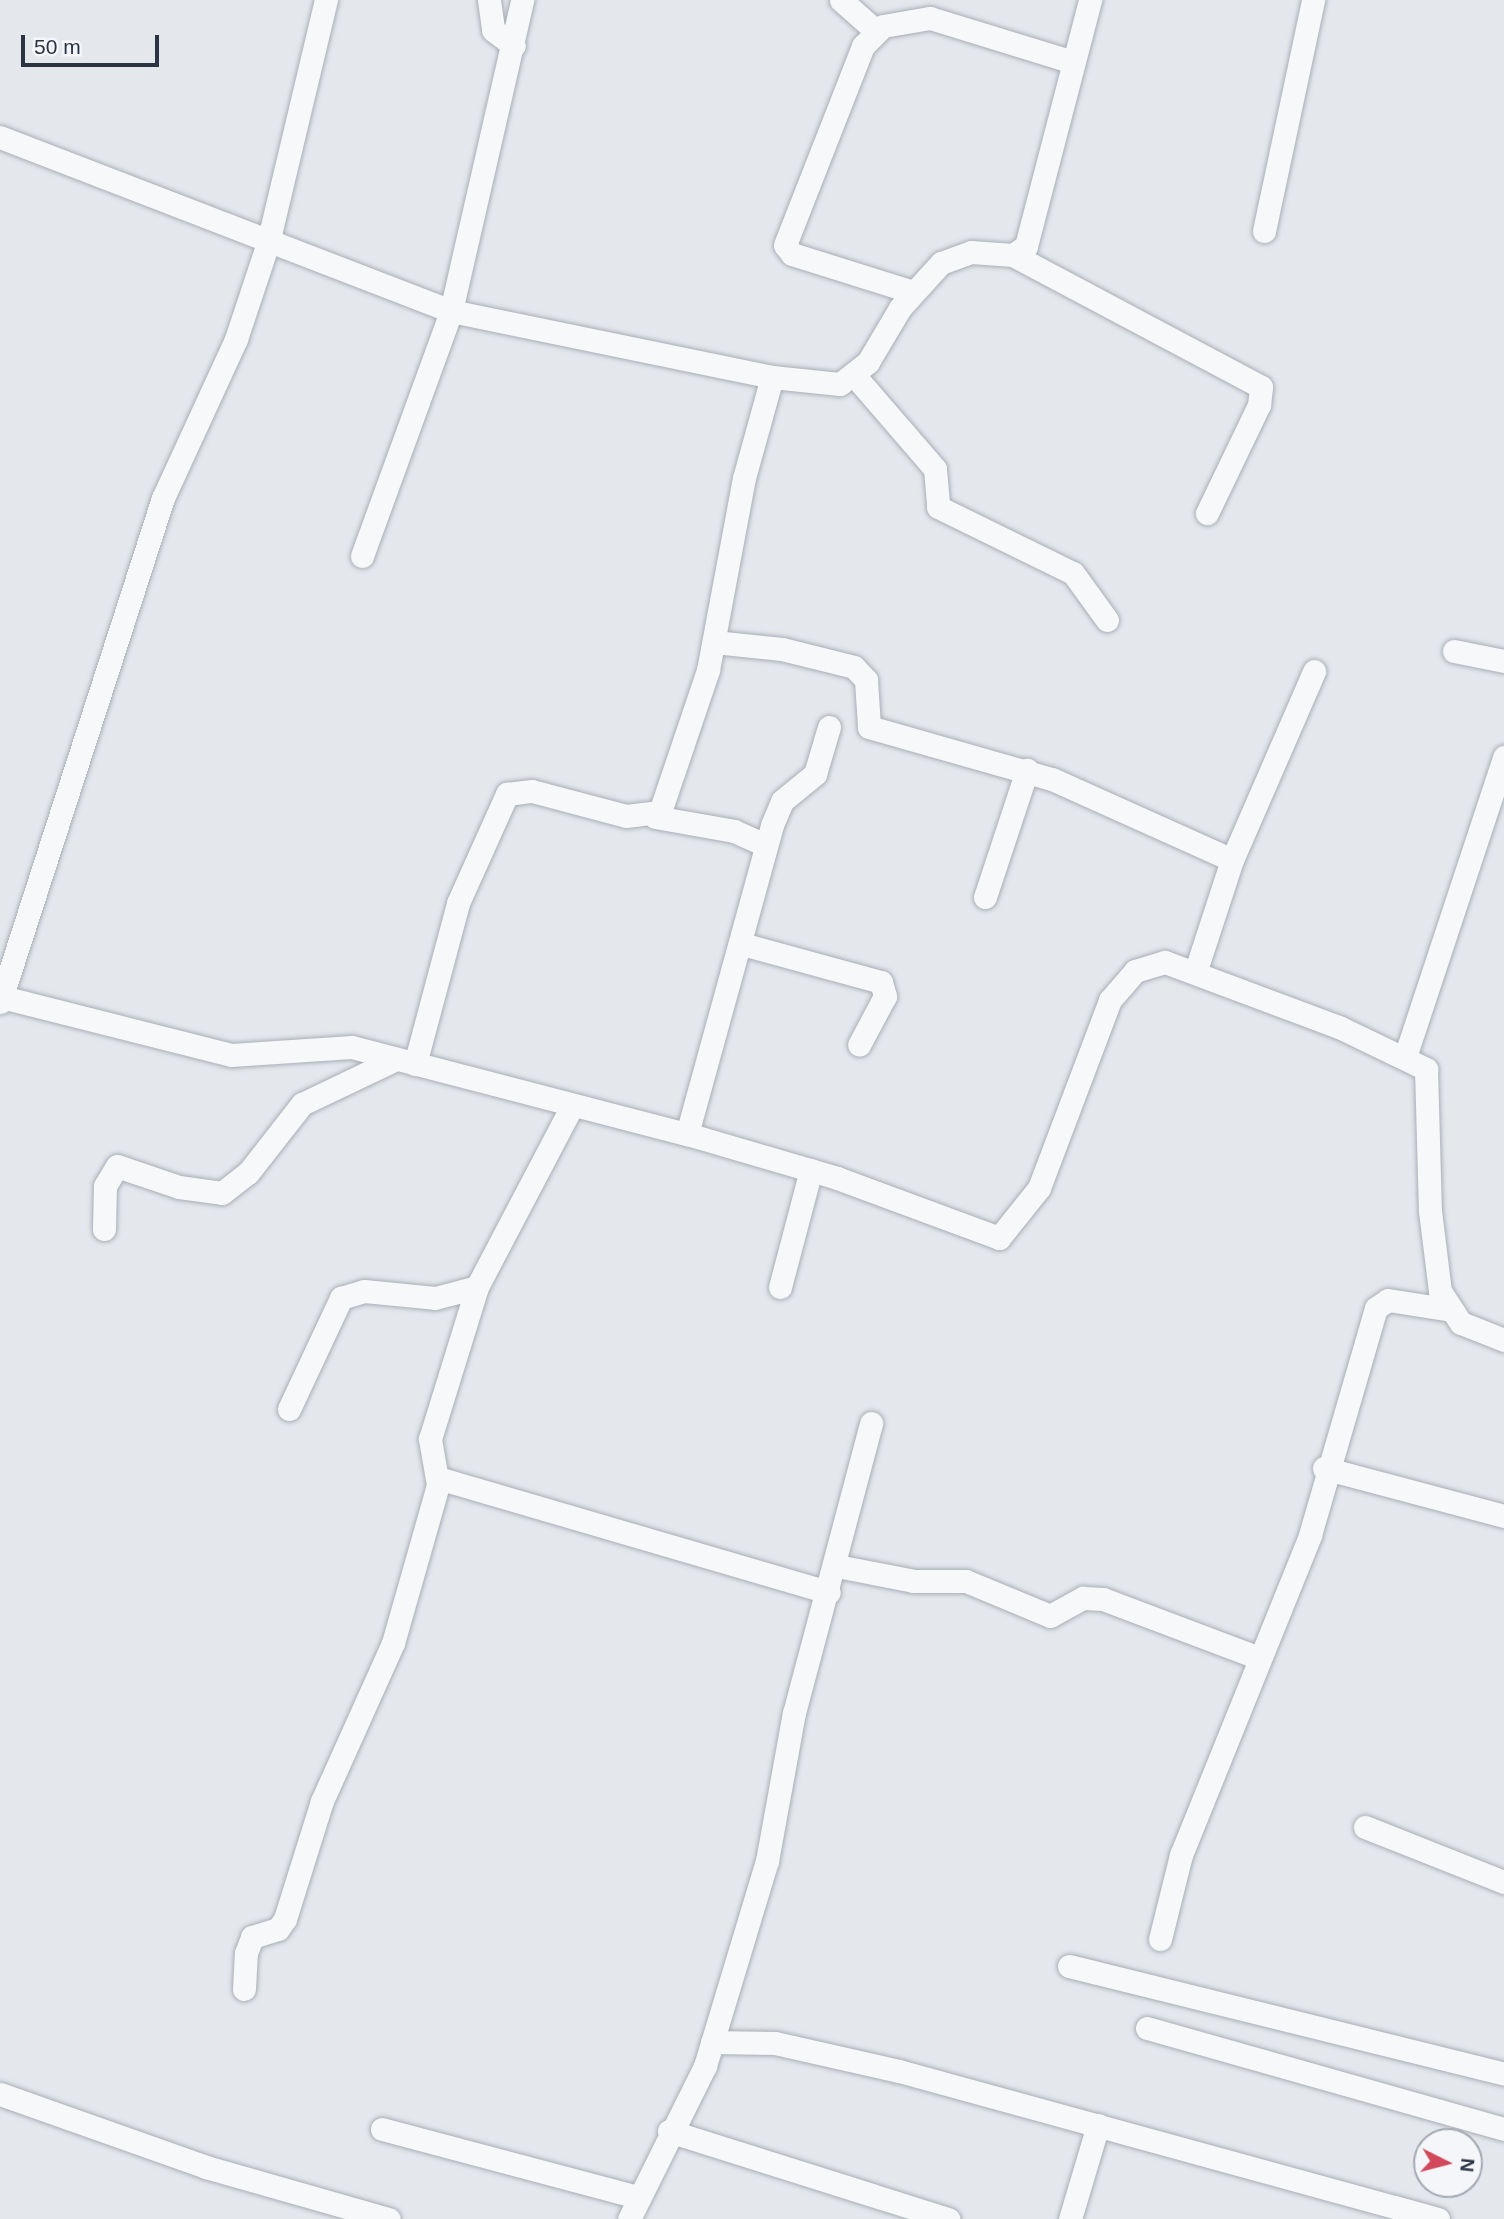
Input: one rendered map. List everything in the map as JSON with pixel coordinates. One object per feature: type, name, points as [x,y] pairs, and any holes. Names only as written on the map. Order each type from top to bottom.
[{"type":"street","points":[[327,0],[268,243],[236,338],[163,498],[1,1000],[231,1055],[334,1044],[571,1108],[687,1134],[811,1170],[999,1238],[1039,1188],[1086,1050],[1119,986],[1148,964],[1196,970],[1405,1054],[1431,1080],[1430,1211],[1446,1309]]},
{"type":"street","points":[[489,0],[493,30],[514,46]]},
{"type":"street","points":[[362,556],[451,311],[514,46],[522,0]]},
{"type":"street","points":[[841,0],[876,31]]},
{"type":"street","points":[[1013,255],[1026,246],[1090,0]]},
{"type":"street","points":[[1264,231],[1313,0]]},
{"type":"street","points":[[913,292],[792,254],[785,245],[855,64],[876,31],[902,20],[945,20],[1073,62]]},
{"type":"street","points":[[0,137],[268,243],[451,311],[772,377],[840,384],[854,375],[913,292],[941,263],[958,255],[1013,255],[1261,387],[1259,405],[1207,513]]},
{"type":"street","points":[[854,375],[935,469],[938,507],[1073,573],[1107,620]]},
{"type":"street","points":[[655,817],[714,642],[744,478],[772,377]]},
{"type":"street","points":[[714,642],[782,649],[854,667],[866,680],[869,727],[1027,770],[1112,802],[1232,860]]},
{"type":"street","points":[[1454,651],[1504,662]]},
{"type":"street","points":[[1196,970],[1232,860],[1314,671]]},
{"type":"street","points":[[687,1134],[742,944],[766,845],[782,801],[815,775],[829,727]]},
{"type":"street","points":[[1405,1054],[1504,757]]},
{"type":"street","points":[[985,897],[1027,770]]},
{"type":"street","points":[[104,1229],[106,1186],[117,1166],[179,1187],[222,1193],[248,1173],[302,1104],[405,1061],[458,903],[507,794],[532,791],[593,810],[655,817],[734,831],[766,845]]},
{"type":"street","points":[[742,944],[881,982],[885,996],[859,1045]]},
{"type":"street","points":[[244,1989],[246,1953],[253,1937],[278,1929],[285,1919],[322,1801],[393,1643],[438,1478],[430,1439],[477,1287],[571,1108]]},
{"type":"street","points":[[779,1287],[811,1170]]},
{"type":"street","points":[[289,1409],[341,1298],[364,1291],[435,1298],[477,1287]]},
{"type":"street","points":[[1160,1938],[1181,1855],[1310,1535],[1324,1468],[1376,1308],[1388,1300],[1446,1309],[1504,1340]]},
{"type":"street","points":[[382,2129],[633,2208],[712,2042],[768,1861],[793,1713],[837,1566],[871,1423]]},
{"type":"street","points":[[1324,1468],[1504,1516]]},
{"type":"street","points":[[438,1478],[829,1592]]},
{"type":"street","points":[[837,1566],[914,1581],[966,1581],[1050,1616],[1083,1598],[1103,1599],[1259,1658]]},
{"type":"street","points":[[1365,1827],[1504,1882]]},
{"type":"street","points":[[1069,1966],[1504,2074]]},
{"type":"street","points":[[1147,2028],[1504,2129]]},
{"type":"street","points":[[712,2042],[801,2048],[1098,2125],[1438,2219]]},
{"type":"street","points":[[0,2094],[206,2167],[389,2219]]},
{"type":"street","points":[[1070,2219],[1098,2125]]},
{"type":"street","points":[[669,2131],[948,2219]]}]
